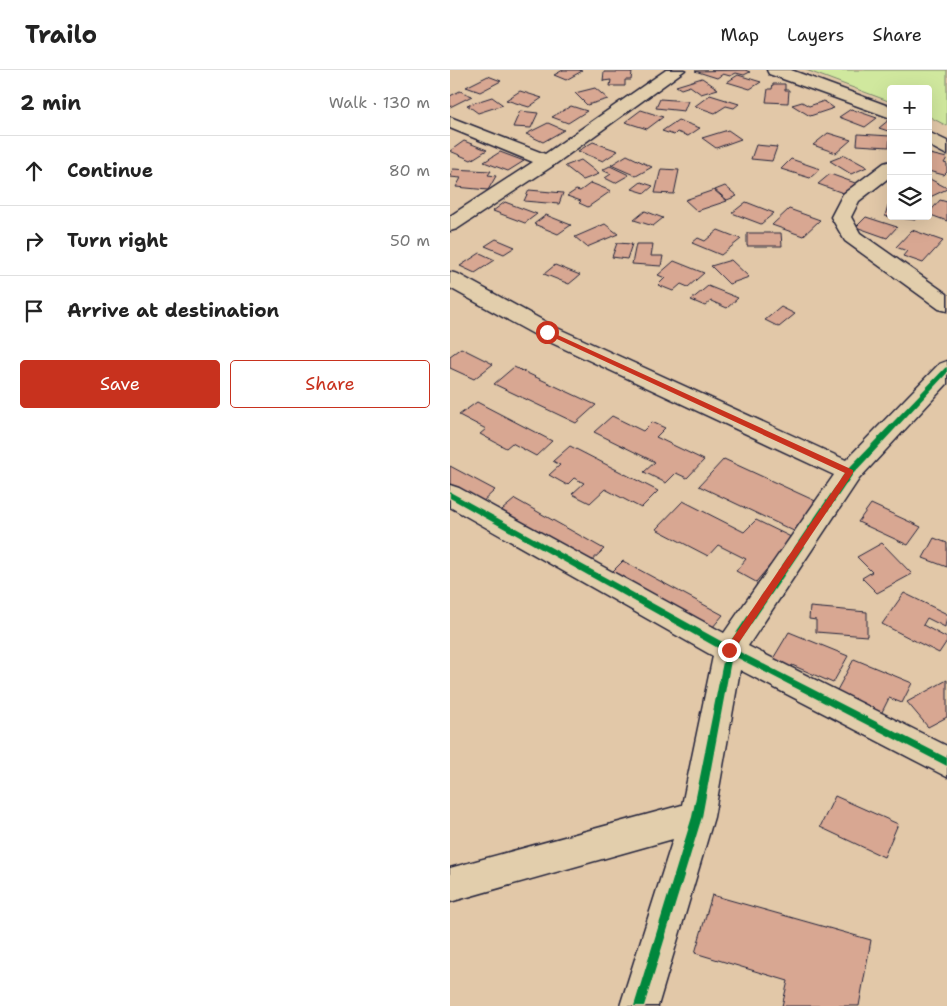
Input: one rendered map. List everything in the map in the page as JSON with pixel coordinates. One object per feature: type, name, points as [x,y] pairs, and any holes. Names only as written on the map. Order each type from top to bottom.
[{"type":"street","points":[[450,225],[546,162],[677,70]]},
{"type":"street","points":[[775,70],[887,112]]},
{"type":"street","points":[[450,122],[546,162]]},
{"type":"street","points":[[932,140],[947,149]]},
{"type":"street","points":[[887,170],[850,198],[841,217],[852,237],[947,304]]},
{"type":"street","points":[[450,279],[547,332],[850,472]]},
{"type":"street","points":[[639,1006],[697,817],[729,650],[850,472],[947,369]]},
{"type":"street","points":[[450,495],[729,650],[947,762]]},
{"type":"street","points":[[450,885],[697,817]]},
{"type":"green space","points":[[806,70],[947,70],[947,126],[932,118],[932,85],[887,85],[887,100]]},
{"type":"building","points":[[563,70],[582,71],[566,80],[554,75]]},
{"type":"building","points":[[745,70],[750,72],[744,75],[736,73],[730,76],[723,74],[717,78],[695,71]]},
{"type":"building","points":[[604,72],[632,72],[631,80],[625,80],[625,86],[610,86],[611,80],[603,81]]},
{"type":"building","points":[[738,75],[761,82],[750,89],[727,82]]},
{"type":"building","points":[[488,76],[501,81],[480,92],[466,87]]},
{"type":"building","points":[[702,78],[718,89],[701,94],[690,86],[681,89],[676,86]]},
{"type":"building","points":[[773,84],[785,84],[785,90],[789,90],[788,103],[766,102],[768,89],[772,89]]},
{"type":"building","points":[[595,88],[608,99],[587,105],[575,93]]},
{"type":"building","points":[[460,91],[472,96],[450,107],[450,96]]},
{"type":"building","points":[[520,91],[542,98],[529,107],[506,100]]},
{"type":"building","points":[[710,95],[739,104],[734,108],[726,106],[715,113],[695,106]]},
{"type":"building","points":[[492,97],[503,105],[478,113],[467,105]]},
{"type":"building","points":[[660,99],[688,101],[684,111],[656,108]]},
{"type":"building","points":[[824,101],[834,108],[810,116],[792,105],[802,102],[809,106]]},
{"type":"building","points":[[571,106],[587,111],[568,123],[552,117]]},
{"type":"building","points":[[851,109],[877,118],[865,127],[839,117]]},
{"type":"building","points":[[641,110],[663,117],[647,129],[625,122]]},
{"type":"building","points":[[520,111],[538,113],[531,128],[513,127]]},
{"type":"building","points":[[678,120],[700,128],[688,136],[677,132],[674,135],[662,131]]},
{"type":"building","points":[[887,121],[887,131],[879,128]]},
{"type":"building","points":[[548,123],[564,130],[543,142],[526,134]]},
{"type":"building","points":[[728,130],[741,139],[716,148],[702,138]]},
{"type":"building","points":[[828,133],[851,140],[836,153],[813,145]]},
{"type":"building","points":[[858,134],[887,136],[887,147],[857,145]]},
{"type":"building","points":[[464,141],[487,150],[471,160],[450,151]]},
{"type":"building","points":[[593,142],[618,151],[603,161],[578,151]]},
{"type":"building","points":[[756,145],[777,147],[772,161],[751,159]]},
{"type":"building","points":[[500,152],[524,161],[508,171],[484,162]]},
{"type":"building","points":[[932,154],[947,158],[944,163],[947,164],[947,172],[944,175],[932,172]]},
{"type":"building","points":[[627,155],[652,167],[636,176],[611,165]]},
{"type":"building","points":[[845,155],[867,167],[851,174],[830,161]]},
{"type":"building","points":[[791,159],[820,169],[810,178],[781,169]]},
{"type":"building","points":[[581,160],[599,174],[583,180],[565,166]]},
{"type":"building","points":[[610,166],[629,175],[615,183],[605,178],[611,174],[602,170]]},
{"type":"building","points":[[453,169],[491,171],[488,175],[496,176],[488,190],[456,187],[461,178],[450,177]]},
{"type":"building","points":[[661,169],[679,170],[674,194],[655,193]]},
{"type":"building","points":[[830,174],[858,184],[846,194],[818,184]]},
{"type":"building","points":[[932,180],[947,188],[932,196]]},
{"type":"building","points":[[641,182],[653,186],[645,193],[632,189]]},
{"type":"building","points":[[591,183],[611,191],[588,207],[579,203],[581,201],[567,196],[576,190],[580,191]]},
{"type":"building","points":[[725,186],[737,196],[727,200],[715,190]]},
{"type":"building","points":[[529,190],[563,193],[559,204],[524,201]]},
{"type":"building","points":[[714,190],[727,201],[697,211],[685,200]]},
{"type":"building","points":[[940,200],[947,202],[947,221],[932,215],[932,209]]},
{"type":"building","points":[[505,202],[537,214],[525,223],[493,211]]},
{"type":"building","points":[[746,202],[774,213],[761,224],[732,213]]},
{"type":"building","points":[[789,209],[820,220],[803,236],[772,225]]},
{"type":"building","points":[[645,211],[663,218],[653,226],[634,220]]},
{"type":"building","points":[[546,215],[571,225],[558,234],[534,224]]},
{"type":"building","points":[[866,217],[897,227],[887,238],[856,227]]},
{"type":"building","points":[[605,224],[618,234],[587,247],[575,237]]},
{"type":"building","points":[[718,230],[741,239],[721,255],[692,243],[698,238],[705,241]]},
{"type":"building","points":[[912,230],[943,241],[923,263],[903,256],[907,251],[896,247]]},
{"type":"building","points":[[747,233],[781,233],[782,246],[747,246]]},
{"type":"building","points":[[496,239],[515,247],[504,254],[485,246]]},
{"type":"building","points":[[617,243],[632,244],[627,259],[612,257]]},
{"type":"building","points":[[636,244],[653,244],[651,256],[663,256],[661,266],[632,264]]},
{"type":"building","points":[[480,253],[495,260],[475,273],[460,266]]},
{"type":"building","points":[[731,260],[749,277],[729,284],[711,266]]},
{"type":"building","points":[[674,261],[704,273],[688,287],[681,284],[673,291],[658,285],[665,278],[658,275]]},
{"type":"building","points":[[555,265],[580,275],[569,284],[544,274]]},
{"type":"building","points":[[708,286],[738,298],[727,308],[711,301],[705,306],[691,300]]},
{"type":"building","points":[[781,307],[795,314],[779,327],[765,320]]},
{"type":"building","points":[[461,348],[493,364],[474,379],[450,368],[450,356]]},
{"type":"building","points":[[514,367],[596,405],[576,423],[494,384]]},
{"type":"building","points":[[477,402],[552,441],[536,456],[512,443],[506,448],[480,434],[486,429],[459,415]]},
{"type":"building","points":[[612,416],[643,431],[652,422],[665,428],[656,437],[704,460],[687,478],[676,473],[666,483],[644,472],[655,462],[594,432]]},
{"type":"building","points":[[570,446],[658,491],[641,508],[605,489],[590,503],[572,494],[584,483],[574,478],[567,485],[549,475],[560,465],[553,461]]},
{"type":"building","points":[[724,459],[822,504],[798,533],[699,486]]},
{"type":"building","points":[[450,466],[495,490],[479,505],[450,490]]},
{"type":"building","points":[[515,499],[604,549],[585,567],[496,515]]},
{"type":"building","points":[[683,501],[744,532],[756,520],[793,538],[756,582],[736,571],[746,559],[718,545],[708,556],[656,529]]},
{"type":"building","points":[[871,504],[921,527],[908,545],[858,522]]},
{"type":"building","points":[[934,538],[947,543],[947,567],[923,558]]},
{"type":"building","points":[[882,543],[912,574],[877,593],[862,578],[872,572],[857,557]]},
{"type":"building","points":[[623,561],[723,615],[707,634],[606,578]]},
{"type":"building","points":[[904,593],[947,614],[945,627],[927,618],[923,625],[947,638],[939,653],[882,624]]},
{"type":"building","points":[[810,607],[867,612],[867,636],[816,632],[816,620],[809,619]]},
{"type":"building","points":[[789,632],[848,656],[833,683],[792,665],[790,670],[771,662]]},
{"type":"building","points":[[854,659],[912,683],[902,703],[889,698],[881,714],[835,694]]},
{"type":"building","points":[[947,680],[947,717],[928,727],[907,702]]},
{"type":"building","points":[[835,796],[898,824],[884,857],[820,827]]},
{"type":"building","points":[[712,895],[871,940],[859,1006],[782,1006],[788,981],[695,953]]},
{"type":"cycle path","points":[[639,1006],[697,817],[729,650],[850,472],[947,369]]},
{"type":"cycle path","points":[[450,495],[729,650],[947,762]]},
{"type":"route","points":[[547,332],[850,472],[729,650]]}]
